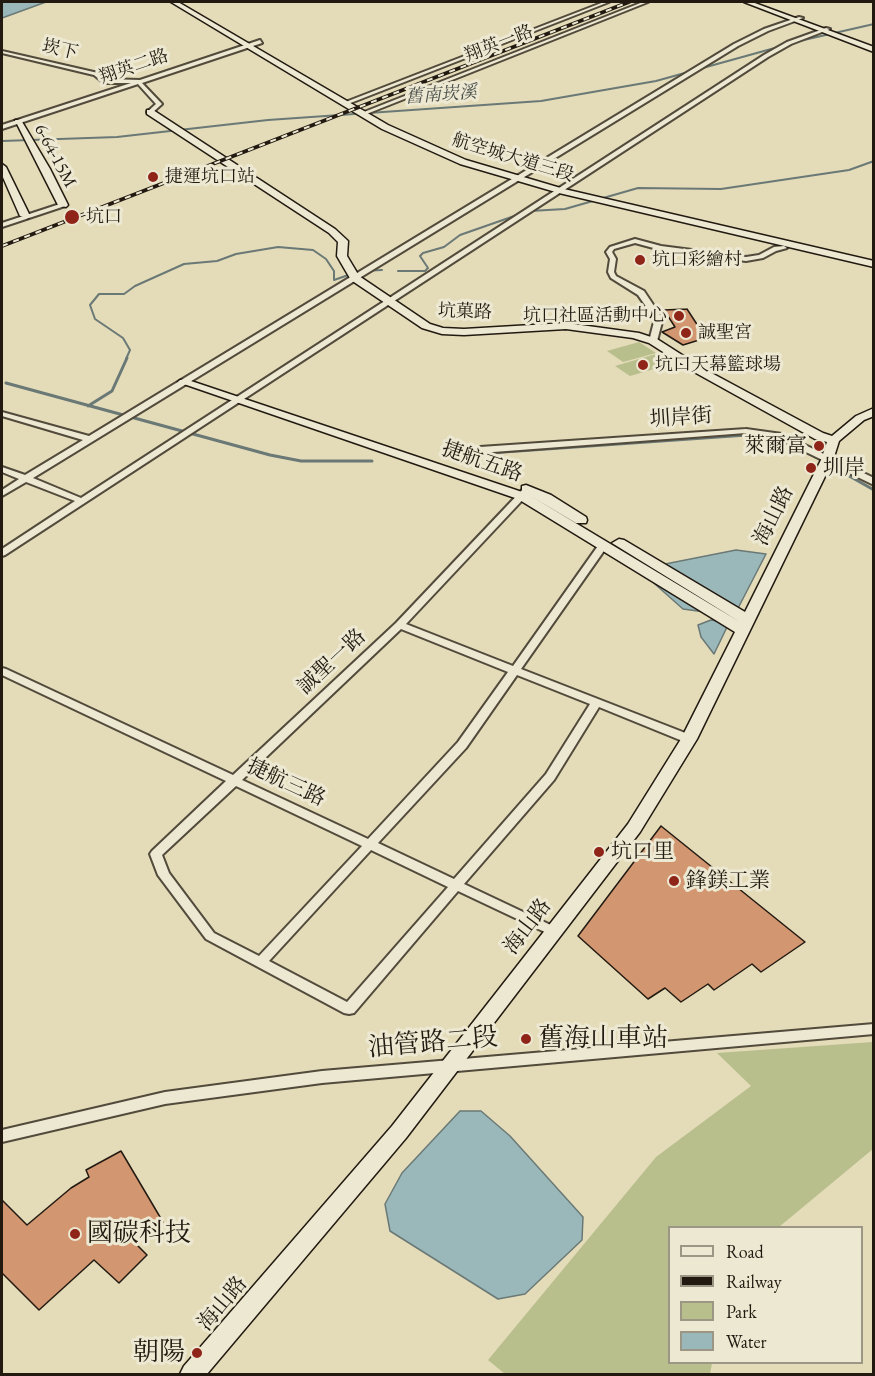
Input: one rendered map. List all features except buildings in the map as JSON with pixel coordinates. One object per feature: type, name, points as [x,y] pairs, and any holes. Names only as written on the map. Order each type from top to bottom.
[{"type":"street","name":"航空城大道三段","points":[[174,2],[362,114],[432,150],[516,179],[562,191],[873,264]]},
{"type":"street","points":[[191,2],[288,59]]},
{"type":"street","name":"翔英一路","points":[[346,103],[607,2]]},
{"type":"street","name":"翔英一路","points":[[362,114],[646,2]]},
{"type":"street","points":[[747,2],[798,19]]},
{"type":"street","points":[[756,2],[873,48]]},
{"type":"street","points":[[2,493],[736,45],[798,19]]},
{"type":"street","points":[[2,554],[778,49],[825,29]]},
{"type":"street","name":"翔英二路","points":[[2,128],[260,42]]},
{"type":"street","name":"崁下","points":[[2,52],[96,74],[104,81],[138,81]]},
{"type":"street","points":[[138,81],[159,104],[150,112]]},
{"type":"street","name":"航空城大道三段","points":[[346,92],[434,141],[525,174],[873,255]]},
{"type":"street","name":"坑菓路","points":[[150,112],[333,231],[343,241],[342,256],[355,278],[426,326],[442,330],[476,332],[566,326],[636,335],[653,340],[700,371],[819,436],[834,440]]},
{"type":"street","name":"6-64-15M","points":[[18,122],[46,169],[63,205]]},
{"type":"street","points":[[2,167],[25,216]]},
{"type":"street","points":[[2,225],[63,205]]},
{"type":"street","points":[[653,340],[658,322],[656,315],[641,293],[613,277],[611,272],[613,260],[609,252],[612,248],[635,241],[661,248],[746,259],[761,257],[774,249],[784,248]]},
{"type":"street","name":"捷航五路","points":[[189,379],[524,493],[547,498],[745,625]]},
{"type":"street","points":[[834,440],[860,417],[873,411]]},
{"type":"street","points":[[2,414],[89,439]]},
{"type":"street","name":"圳岸街","points":[[480,450],[746,431],[779,436],[873,482]]},
{"type":"street","name":"海山路","points":[[192,1374],[399,1132],[634,828],[689,739],[827,460],[834,440]]},
{"type":"street","points":[[2,469],[82,501]]},
{"type":"street","name":"捷航五路","points":[[524,493],[603,545],[745,625]]},
{"type":"street","name":"誠聖一路","points":[[261,962],[210,936],[164,875],[156,854],[400,625],[524,493]]},
{"type":"street","points":[[596,703],[550,777],[459,885],[349,1009],[261,962],[462,745],[512,670],[603,545]]},
{"type":"street","points":[[400,625],[689,739]]},
{"type":"street","name":"捷航三路","points":[[2,671],[553,931]]},
{"type":"street","name":"油管路二段","points":[[2,1136],[165,1098],[321,1077],[873,1029]]},
{"type":"green space","points":[[639,342],[656,353],[623,362],[607,351]]},
{"type":"green space","name":"坑口天幕籃球場","points":[[656,354],[671,364],[630,376],[615,366]]},
{"type":"green space","points":[[873,1042],[873,1149],[780,1226],[668,1226],[668,1364],[712,1364],[710,1374],[505,1374],[488,1360],[656,1157],[751,1086],[717,1053]]},
{"type":"water","points":[[2,2],[46,2],[2,18]]},
{"type":"water","points":[[736,550],[766,554],[734,616],[683,609],[647,577],[644,571],[650,567]]},
{"type":"water","points":[[711,620],[729,623],[714,654],[701,637],[698,625]]},
{"type":"water","points":[[460,1111],[481,1111],[510,1136],[583,1217],[582,1240],[525,1294],[498,1299],[390,1231],[385,1204],[402,1173]]},
{"type":"waterway","name":"舊南崁溪","points":[[795,42],[874,24]]},
{"type":"waterway","name":"舊南崁溪","points":[[699,69],[782,46]]},
{"type":"waterway","name":"舊南崁溪","points":[[2,141],[117,137],[268,120],[541,101],[656,81],[692,71]]},
{"type":"waterway","points":[[530,211],[565,209],[638,188],[721,189],[849,170],[874,161]]},
{"type":"waterway","points":[[398,271],[425,271],[428,268],[420,256],[423,253],[444,247],[460,235],[520,214]]},
{"type":"waterway","points":[[126,359],[130,350],[123,338],[95,319],[90,305],[99,294],[124,294],[135,286],[184,264],[217,261],[236,254],[278,247],[313,250],[326,259],[334,271],[334,280],[360,271],[382,270]]},
{"type":"waterway","points":[[89,406],[112,391],[127,358]]},
{"type":"waterway","points":[[6,383],[89,406]]},
{"type":"waterway","points":[[89,406],[270,455],[301,461],[372,461]]},
{"type":"waterway","points":[[446,456],[747,435],[791,444]]},
{"type":"waterway","points":[[814,456],[874,490]]},
{"type":"railway","points":[[2,246],[629,2]]},
{"type":"place","name":"捷運坑口站","points":[[153,177]]},
{"type":"place","name":"坑口","points":[[72,217]]},
{"type":"place","name":"坑口彩繪村","points":[[640,260]]},
{"type":"place","name":"坑口社區活動中心","points":[[679,316]]},
{"type":"place","name":"誠聖宮","points":[[686,333]]},
{"type":"place","name":"坑口天幕籃球場","points":[[643,365]]},
{"type":"place","name":"萊爾富","points":[[819,446]]},
{"type":"place","name":"圳岸","points":[[811,468]]},
{"type":"place","name":"坑口里","points":[[599,852]]},
{"type":"place","name":"鋒鎂工業","points":[[674,881]]},
{"type":"place","name":"舊海山車站","points":[[526,1039]]},
{"type":"place","name":"國碳科技","points":[[75,1234]]},
{"type":"place","name":"朝陽","points":[[197,1353]]}]
